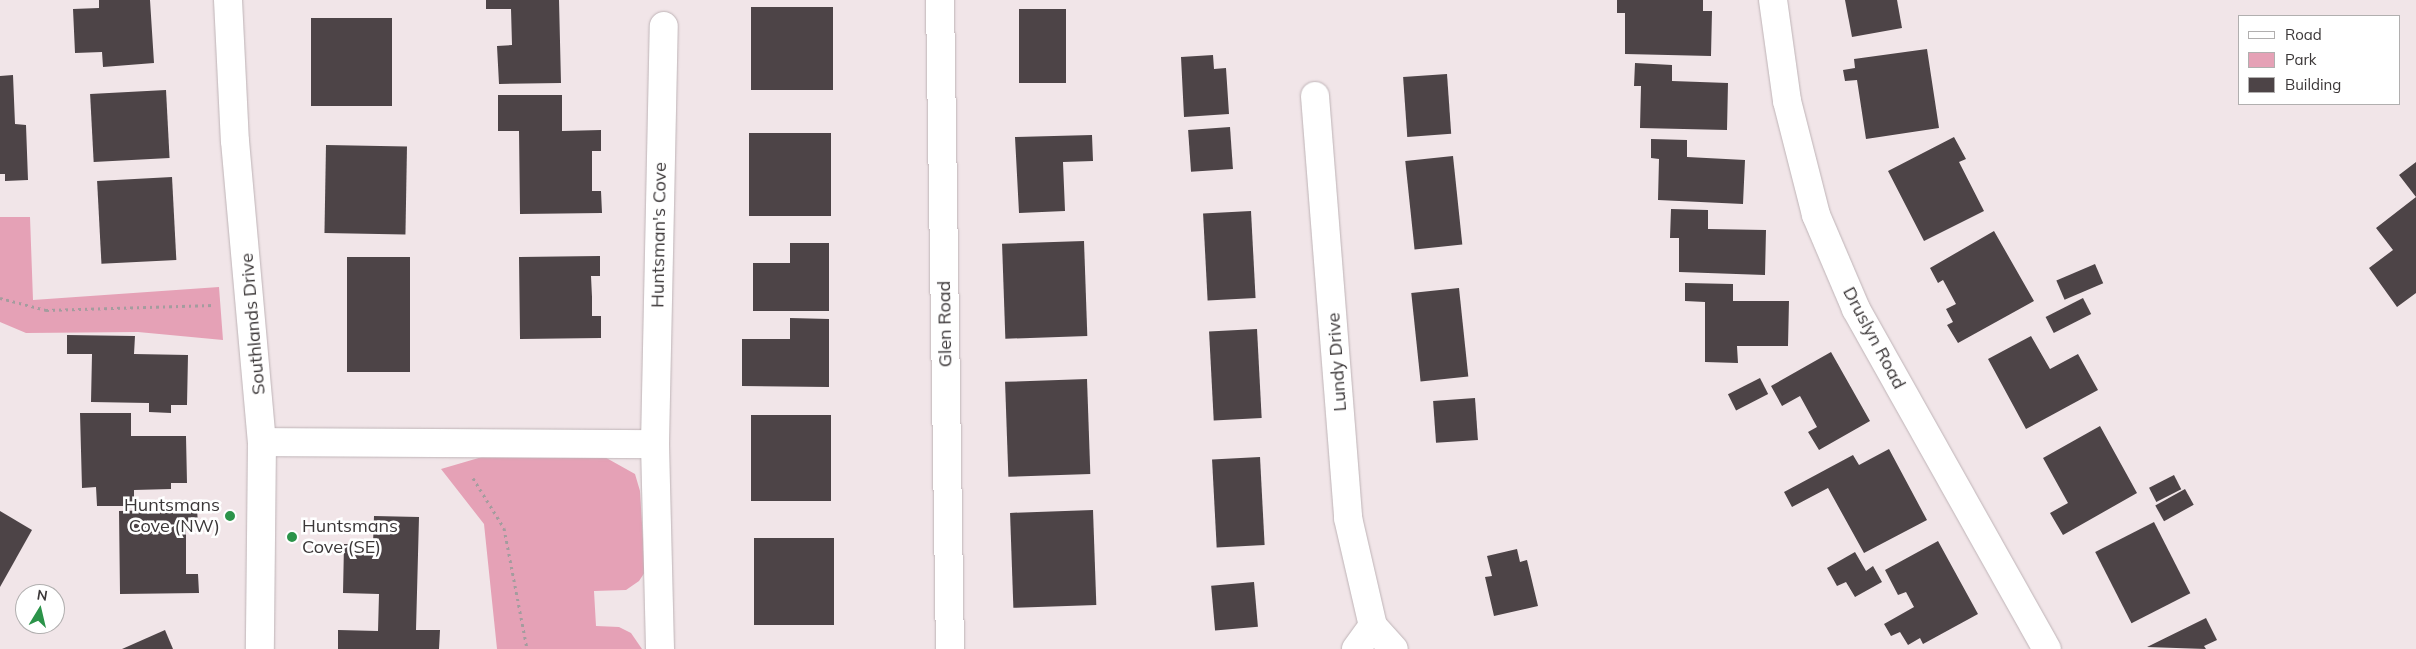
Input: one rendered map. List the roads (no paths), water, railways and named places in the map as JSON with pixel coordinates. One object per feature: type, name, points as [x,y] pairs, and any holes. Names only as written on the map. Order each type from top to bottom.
[{"type":"street","name":"Southlands Drive","points":[[228,0],[235,141],[252,303],[262,442],[260,649]]},
{"type":"street","name":"Glen Road","points":[[940,0],[950,649]]},
{"type":"street","name":"Druslyn Road","points":[[1773,0],[1787,101],[1816,215],[1856,308],[2046,649]]},
{"type":"street","name":"Huntsman's Cove","points":[[660,649],[654,444],[664,26]]},
{"type":"street","name":"Lundy Drive","points":[[1315,96],[1348,518],[1373,626],[1394,649]]},
{"type":"street","points":[[262,442],[654,444]]},
{"type":"street","points":[[1356,649],[1373,626]]},
{"type":"place","name":"Huntsmans Cove (NW)","points":[[230,516]]},
{"type":"place","name":"Huntsmans Cove (SE)","points":[[292,537]]}]
